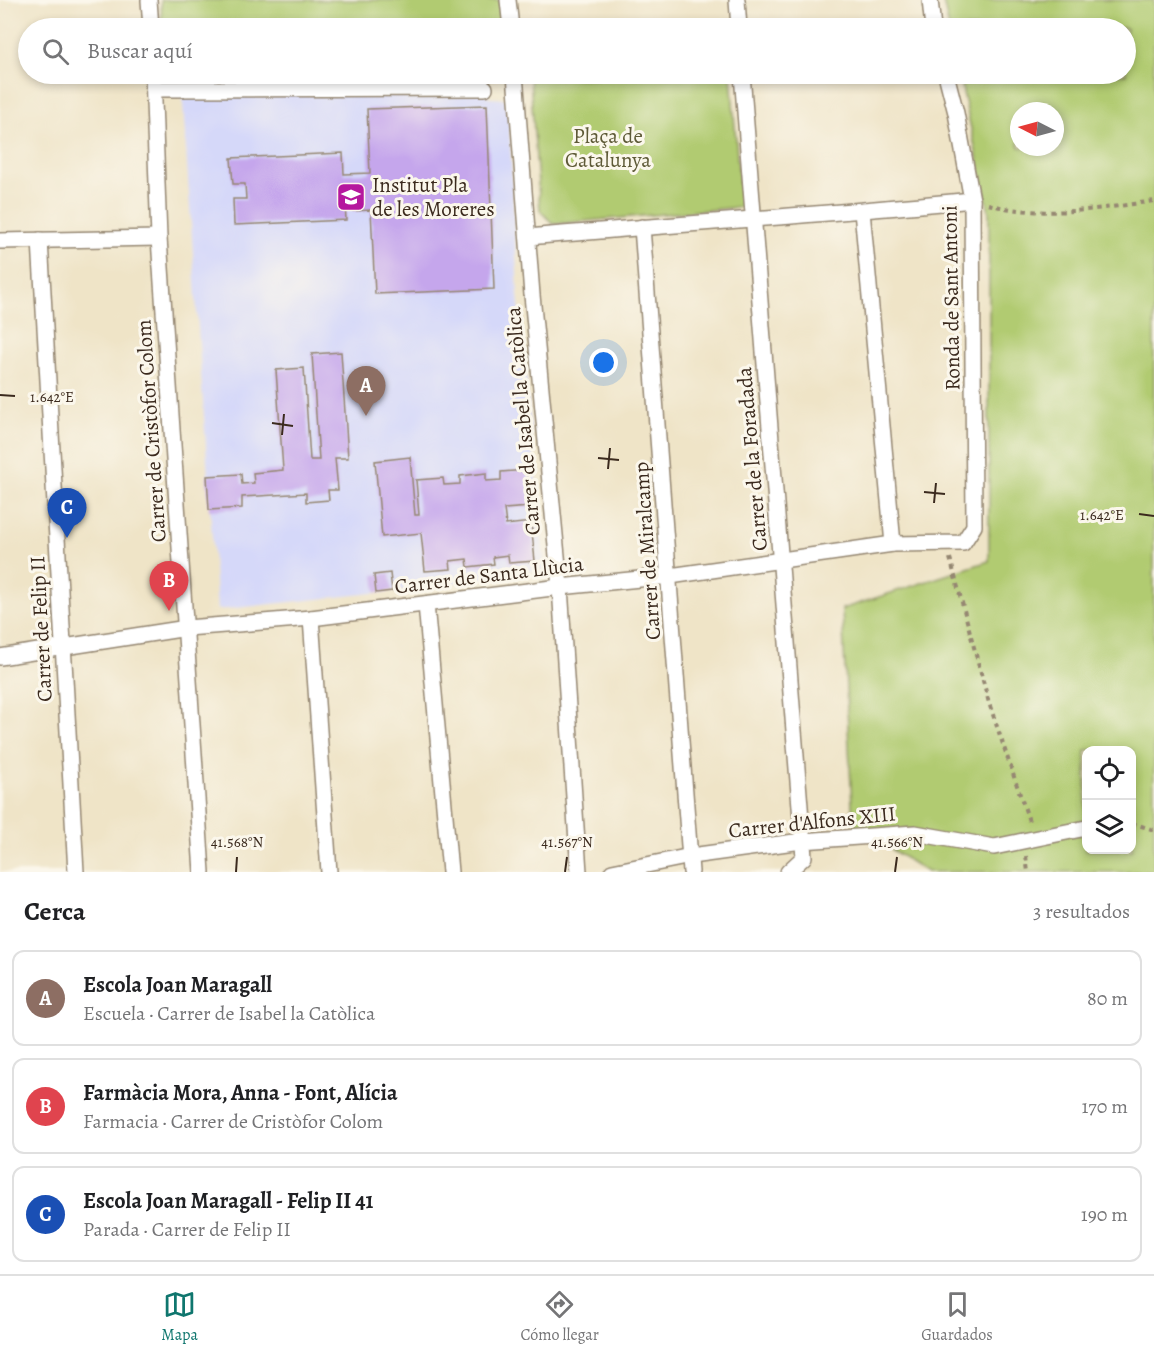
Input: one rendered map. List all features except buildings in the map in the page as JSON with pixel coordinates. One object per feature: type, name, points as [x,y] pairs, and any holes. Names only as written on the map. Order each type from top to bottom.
[{"type":"street","points":[[149,0],[150,18]]},
{"type":"street","points":[[508,0],[510,18]]},
{"type":"street","points":[[737,0],[738,18]]},
{"type":"street","points":[[930,0],[932,18]]},
{"type":"street","name":"Carrer de Cristòfor Colom","points":[[154,84],[159,238],[202,872]]},
{"type":"street","name":"Carrer de Isabel la Catòlica","points":[[516,84],[560,587],[579,872]]},
{"type":"street","name":"Carrer de la Foradada","points":[[743,84],[782,562],[802,841]]},
{"type":"street","name":"Ronda de Sant Antoni","points":[[948,84],[956,113],[972,200],[974,526]]},
{"type":"street","points":[[154,89],[485,88]]},
{"type":"street","points":[[529,237],[753,217],[862,212],[972,200]]},
{"type":"street","points":[[862,212],[893,544]]},
{"type":"street","name":"Carrer de Miralcamp","points":[[642,227],[692,872]]},
{"type":"street","points":[[0,241],[159,238]]},
{"type":"street","name":"Carrer de Felip II","points":[[40,240],[76,872]]},
{"type":"street","name":"Carrer de Santa Llùcia","points":[[0,657],[187,628],[310,618],[560,587],[670,576],[782,562],[893,544],[963,543],[974,526]]},
{"type":"street","points":[[426,604],[450,872]]},
{"type":"street","points":[[310,618],[329,872]]},
{"type":"street","name":"Carrer d'Alfons XIII","points":[[612,872],[691,856],[802,841],[915,833],[994,847],[1082,829]]},
{"type":"street","points":[[788,872],[804,857],[802,841]]},
{"type":"path","points":[[972,200],[1016,212],[1068,213],[1154,201]]},
{"type":"path","points":[[946,543],[989,703],[1034,839]]},
{"type":"path","points":[[1136,825],[1154,830]]},
{"type":"shaded area","points":[[182,84],[486,84],[488,98],[508,99],[518,295],[545,569],[419,588],[217,610]]},
{"type":"green space","points":[[161,0],[500,0],[502,18],[162,18]]},
{"type":"green space","points":[[932,0],[1154,0],[1154,872],[927,872],[853,825],[842,609],[989,561],[989,211],[961,84],[1136,84],[1136,18],[947,18],[943,1]]},
{"type":"green space","name":"Plaça de Catalunya","points":[[530,84],[732,84],[741,207],[553,224],[540,210]]},
{"type":"place","name":"Institut Pla de les Moreres","points":[[351,197]]},
{"type":"place","name":"Escola Joan Maragall","points":[[366,416]]},
{"type":"place","name":"Escola Joan Maragall - Felip II 41","points":[[67,538]]},
{"type":"place","name":"Farmàcia Mora, Anna - Font, Alícia","points":[[169,611]]}]
